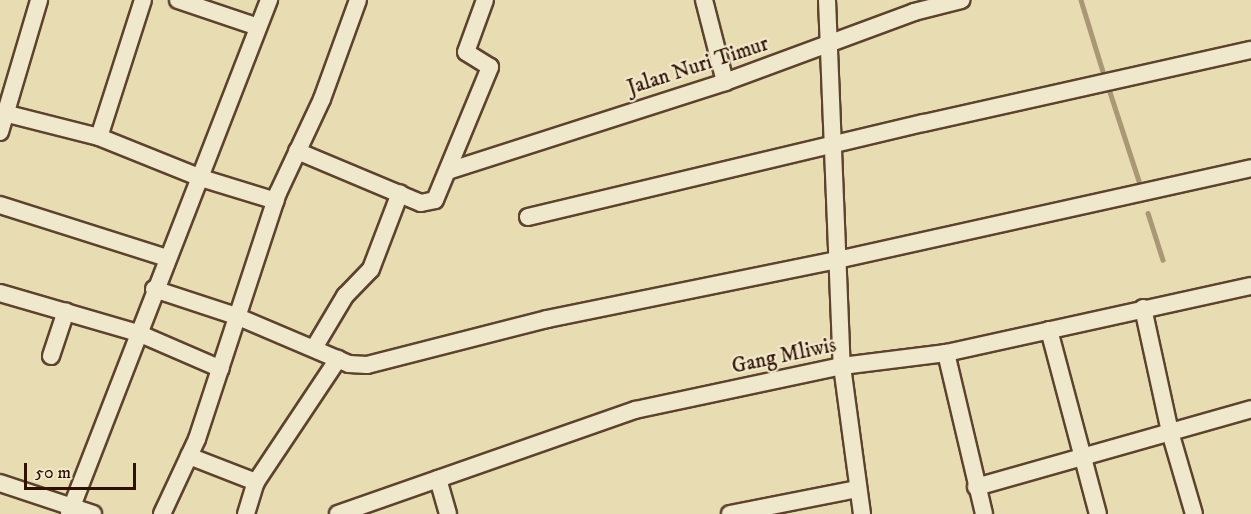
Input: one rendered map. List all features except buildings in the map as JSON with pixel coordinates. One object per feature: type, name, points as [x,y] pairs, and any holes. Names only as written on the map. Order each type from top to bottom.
[{"type":"street","points":[[0,132],[3,113],[39,0]]},
{"type":"street","points":[[99,137],[143,0]]},
{"type":"street","points":[[70,511],[154,289],[201,178],[270,0]]},
{"type":"street","points":[[162,514],[189,456],[221,369],[236,316],[276,201],[322,99],[358,0]]},
{"type":"street","points":[[297,151],[428,204],[439,195],[490,67],[466,52],[485,0]]},
{"type":"street","points":[[704,0],[725,82]]},
{"type":"street","points":[[827,0],[843,366],[862,514]]},
{"type":"street","name":"Jalan Nuri Timur","points":[[448,171],[725,82],[830,46],[914,12],[961,0]]},
{"type":"street","points":[[188,2],[258,27]]},
{"type":"street","points":[[528,217],[1251,50]]},
{"type":"street","points":[[3,113],[99,137],[201,178],[276,201]]},
{"type":"street","points":[[154,289],[236,316],[338,359],[367,365],[547,319],[837,260],[1251,168]]},
{"type":"street","points":[[314,348],[345,296],[371,269],[400,193]]},
{"type":"street","points":[[0,205],[167,258]]},
{"type":"street","name":"Gang Mliwis","points":[[338,514],[635,410],[843,366],[946,353],[1251,286]]},
{"type":"street","points":[[0,293],[138,333],[221,369]]},
{"type":"street","points":[[1143,308],[1170,432],[1194,514]]},
{"type":"street","points":[[51,356],[66,311]]},
{"type":"street","points":[[1049,330],[1098,514]]},
{"type":"street","points":[[946,353],[984,514]]},
{"type":"street","points":[[246,514],[256,482],[338,359]]},
{"type":"street","points":[[976,487],[1251,410]]},
{"type":"street","points":[[189,456],[256,482]]},
{"type":"street","points":[[438,479],[448,514]]},
{"type":"street","points":[[0,483],[70,511],[93,514]]},
{"type":"street","points":[[730,514],[858,489]]},
{"type":"waterway","points":[[1081,0],[1105,78]]},
{"type":"waterway","points":[[1108,86],[1139,181]]},
{"type":"waterway","points":[[1148,213],[1163,260]]}]
